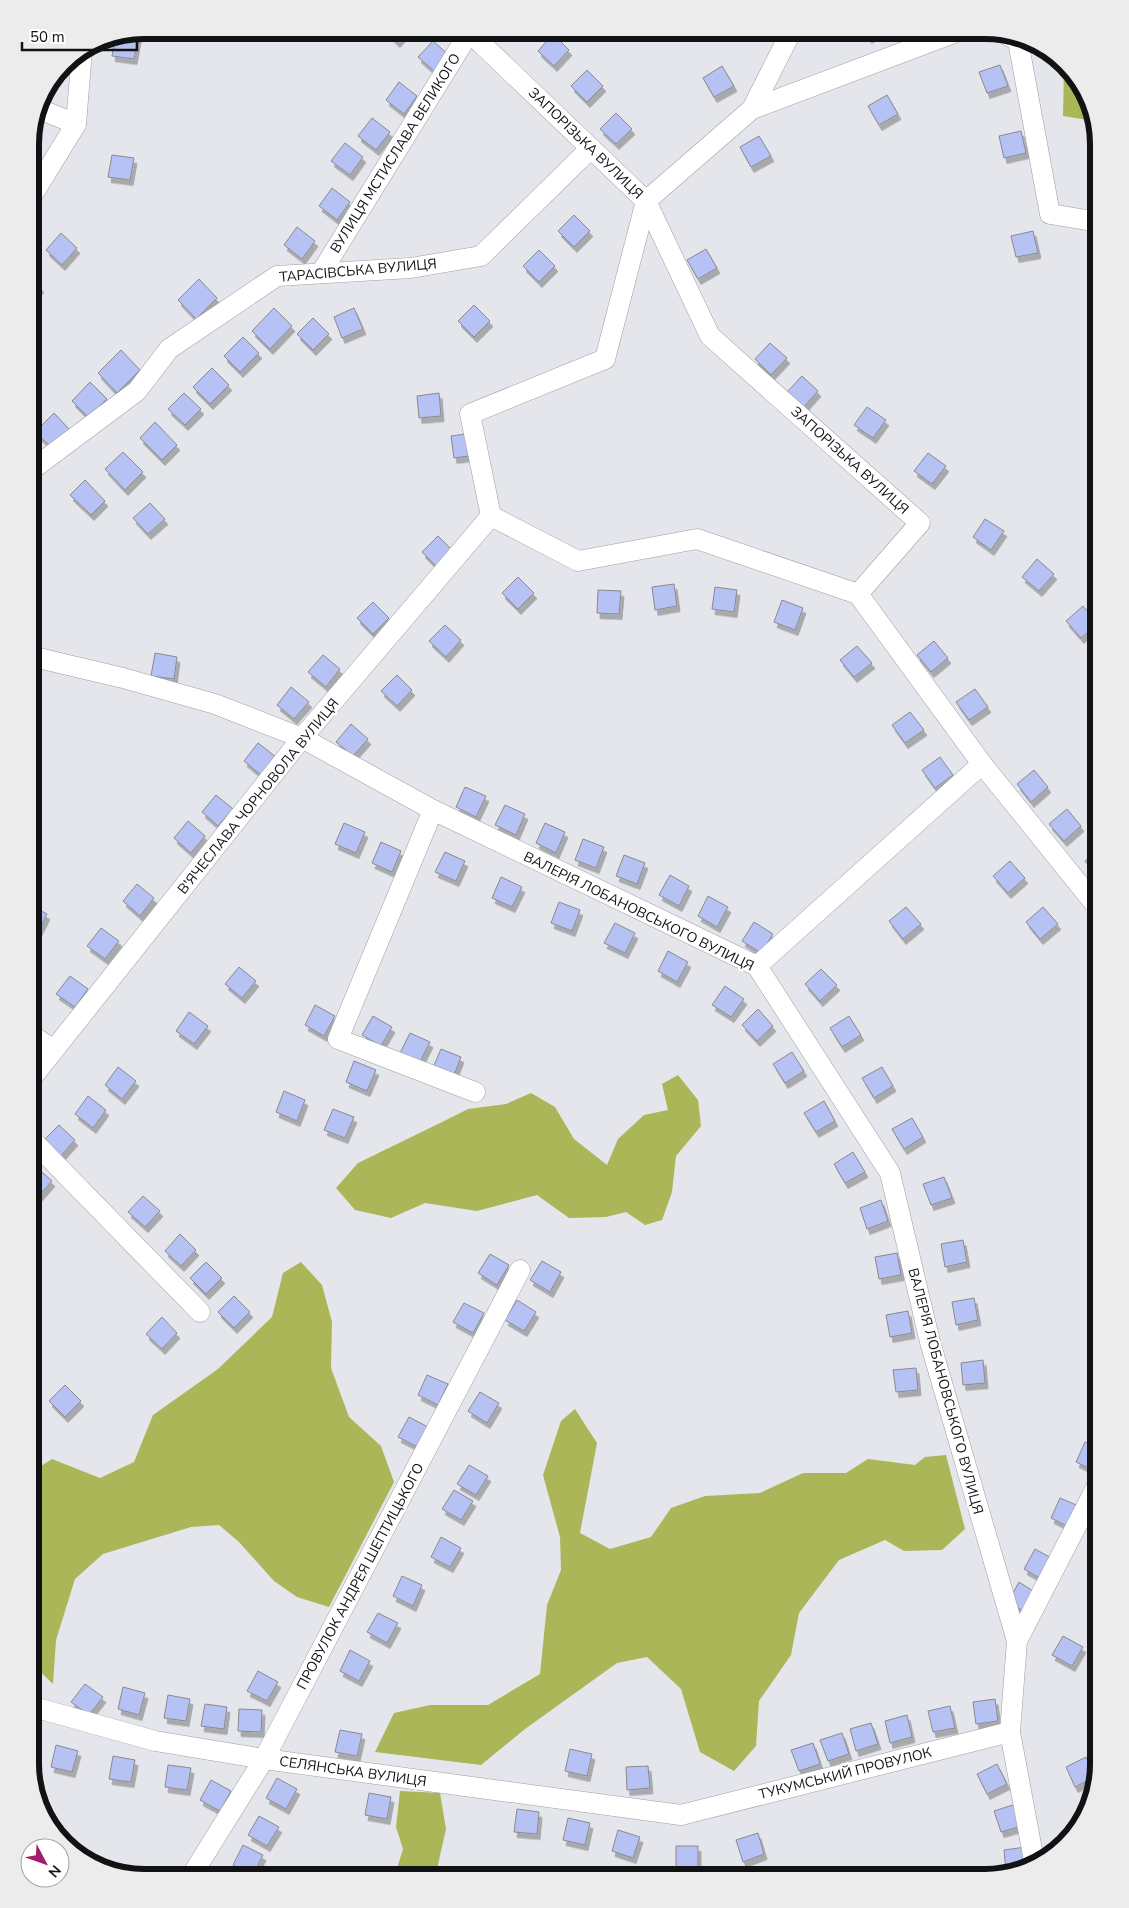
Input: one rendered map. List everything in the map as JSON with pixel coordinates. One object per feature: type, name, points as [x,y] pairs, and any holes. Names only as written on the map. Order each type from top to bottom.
[{"type":"street","name":"ВУЛИЦЯ МСТИСЛАВА ВЕЛИКОГО","points":[[321,273],[463,39]]},
{"type":"street","name":"ЗАПОРІЗЬКА ВУЛИЦЯ","points":[[476,39],[646,201],[710,336],[920,523],[858,594]]},
{"type":"street","points":[[752,109],[787,39]]},
{"type":"street","points":[[938,39],[752,109],[646,201],[605,359],[470,414],[491,516],[578,560],[697,539],[858,594],[982,764],[1090,898]]},
{"type":"street","points":[[1019,44],[1050,214],[1090,221]]},
{"type":"street","points":[[39,185],[76,124],[81,59]]},
{"type":"street","points":[[44,111],[76,124]]},
{"type":"street","name":"ТАРАСІВСЬКА ВУЛИЦЯ","points":[[39,464],[137,391],[169,349],[276,276],[411,268],[481,256],[591,148]]},
{"type":"street","name":"В'ЯЧЕСЛАВА ЧОРНОВОЛА ВУЛИЦЯ","points":[[39,1069],[302,738],[491,516]]},
{"type":"street","name":"ВАЛЕРІЯ ЛОБАНОВСЬКОГО ВУЛИЦЯ","points":[[39,658],[123,678],[215,704],[302,738],[433,810],[757,966],[890,1173],[930,1342],[1017,1641]]},
{"type":"street","points":[[757,966],[982,764]]},
{"type":"street","points":[[433,810],[338,1039],[474,1092]]},
{"type":"street","points":[[39,1040],[54,1050]]},
{"type":"street","points":[[39,1147],[200,1312]]},
{"type":"street","name":"ПРОВУЛОК АНДРЕЯ ШЕПТИЦЬКОГО","points":[[196,1869],[264,1759],[520,1270]]},
{"type":"street","points":[[1033,1857],[1010,1732],[1017,1641],[1090,1499]]},
{"type":"street","name":"СЕЛЯНСЬКА ВУЛИЦЯ","points":[[39,1709],[155,1741],[264,1759],[681,1815]]},
{"type":"street","name":"ТУКУМСЬКИЙ ПРОВУЛОК","points":[[681,1815],[1010,1732]]},
{"type":"green space","points":[[1064,75],[1073,85],[1087,120],[1063,116]]},
{"type":"green space","points":[[678,1075],[698,1100],[701,1126],[676,1156],[672,1192],[662,1220],[645,1225],[626,1212],[606,1217],[569,1218],[537,1195],[477,1211],[425,1203],[391,1218],[355,1210],[336,1188],[358,1163],[468,1109],[506,1104],[531,1093],[555,1107],[574,1139],[607,1165],[618,1139],[644,1115],[668,1110],[662,1084]]},
{"type":"green space","points":[[301,1262],[322,1285],[332,1322],[331,1368],[349,1417],[381,1446],[394,1482],[329,1607],[297,1597],[274,1581],[239,1542],[219,1525],[191,1527],[103,1554],[75,1579],[56,1640],[53,1684],[39,1671],[39,1467],[52,1459],[100,1478],[134,1462],[153,1415],[218,1369],[272,1317],[283,1273]]},
{"type":"green space","points":[[575,1409],[597,1443],[580,1533],[610,1549],[651,1537],[671,1508],[705,1496],[760,1493],[803,1473],[846,1473],[868,1459],[915,1465],[925,1457],[946,1455],[965,1529],[942,1550],[904,1551],[885,1540],[839,1560],[799,1613],[791,1655],[759,1701],[756,1746],[734,1771],[700,1752],[681,1689],[647,1657],[617,1663],[525,1729],[481,1765],[375,1752],[394,1713],[430,1705],[488,1705],[540,1674],[547,1605],[561,1570],[560,1537],[543,1475],[561,1421]]},
{"type":"green space","points":[[400,1791],[440,1793],[446,1829],[437,1869],[397,1869],[403,1849],[396,1827]]},
{"type":"building","points":[[138,39],[134,59],[112,56],[114,43]]},
{"type":"building","points":[[549,39],[558,39],[569,50],[554,66],[538,51]]},
{"type":"building","points":[[433,41],[450,56],[435,72],[418,57]]},
{"type":"building","points":[[1000,65],[1008,86],[987,93],[979,72]]},
{"type":"building","points":[[722,66],[734,86],[714,97],[703,78]]},
{"type":"building","points":[[587,70],[603,86],[587,102],[571,86]]},
{"type":"building","points":[[399,82],[417,96],[404,114],[386,100]]},
{"type":"building","points":[[887,95],[898,114],[879,125],[868,106]]},
{"type":"building","points":[[616,113],[632,129],[616,144],[600,129]]},
{"type":"building","points":[[372,118],[390,132],[376,150],[358,136]]},
{"type":"building","points":[[1021,131],[1026,153],[1004,158],[999,136]]},
{"type":"building","points":[[759,136],[771,156],[751,167],[740,147]]},
{"type":"building","points":[[345,143],[363,157],[350,175],[331,161]]},
{"type":"building","points":[[112,155],[134,158],[130,180],[108,177]]},
{"type":"building","points":[[332,188],[350,202],[337,220],[319,206]]},
{"type":"building","points":[[574,215],[590,231],[574,247],[558,231]]},
{"type":"building","points":[[297,227],[315,241],[302,259],[284,245]]},
{"type":"building","points":[[1033,231],[1038,253],[1016,257],[1011,236]]},
{"type":"building","points":[[61,233],[77,248],[62,265],[46,250]]},
{"type":"building","points":[[706,249],[717,268],[698,279],[687,260]]},
{"type":"building","points":[[539,250],[555,266],[539,282],[523,266]]},
{"type":"building","points":[[199,279],[217,298],[196,319],[178,300]]},
{"type":"building","points":[[474,305],[490,321],[474,337],[458,321]]},
{"type":"building","points":[[274,308],[292,326],[270,349],[252,331]]},
{"type":"building","points":[[354,308],[363,329],[342,338],[334,317]]},
{"type":"building","points":[[313,318],[329,334],[313,350],[297,334]]},
{"type":"building","points":[[243,337],[259,353],[240,372],[224,356]]},
{"type":"building","points":[[770,343],[787,358],[771,375],[755,359]]},
{"type":"building","points":[[121,350],[140,370],[117,393],[98,373]]},
{"type":"building","points":[[212,368],[229,385],[210,404],[193,387]]},
{"type":"building","points":[[802,376],[818,391],[803,408],[787,392]]},
{"type":"building","points":[[90,382],[107,399],[88,417],[72,401]]},
{"type":"building","points":[[184,393],[201,409],[185,425],[168,409]]},
{"type":"building","points":[[439,393],[441,416],[419,418],[417,396]]},
{"type":"building","points":[[867,407],[886,420],[873,438],[854,425]]},
{"type":"building","points":[[54,413],[70,430],[52,448],[39,436],[39,428]]},
{"type":"building","points":[[155,422],[177,445],[162,460],[140,438]]},
{"type":"building","points":[[473,433],[476,455],[454,458],[451,436]]},
{"type":"building","points":[[123,452],[143,472],[125,490],[105,469]]},
{"type":"building","points":[[928,453],[946,466],[932,484],[914,471]]},
{"type":"building","points":[[85,480],[105,501],[91,515],[70,495]]},
{"type":"building","points":[[150,503],[165,519],[148,534],[133,518]]},
{"type":"building","points":[[985,519],[1004,531],[991,550],[973,537]]},
{"type":"building","points":[[438,536],[454,552],[438,568],[422,552]]},
{"type":"building","points":[[1037,559],[1054,574],[1039,591],[1022,577]]},
{"type":"building","points":[[518,577],[534,593],[518,609],[502,593]]},
{"type":"building","points":[[674,584],[677,606],[655,610],[652,587]]},
{"type":"building","points":[[715,587],[737,590],[734,612],[712,609]]},
{"type":"building","points":[[598,590],[621,591],[619,614],[597,613]]},
{"type":"building","points":[[782,600],[803,608],[795,630],[774,622]]},
{"type":"building","points":[[373,602],[389,618],[373,634],[357,618]]},
{"type":"building","points":[[1083,606],[1090,614],[1090,630],[1081,638],[1066,621]]},
{"type":"building","points":[[445,625],[461,640],[446,657],[429,641]]},
{"type":"building","points":[[934,641],[948,658],[931,672],[917,655]]},
{"type":"building","points":[[857,646],[872,663],[854,677],[840,660]]},
{"type":"building","points":[[155,653],[177,657],[174,679],[151,676]]},
{"type":"building","points":[[323,655],[340,669],[326,687],[308,672]]},
{"type":"building","points":[[397,675],[412,690],[397,706],[381,691]]},
{"type":"building","points":[[291,687],[309,702],[294,719],[277,705]]},
{"type":"building","points":[[975,689],[988,707],[969,720],[956,702]]},
{"type":"building","points":[[910,712],[924,730],[905,743],[892,725]]},
{"type":"building","points":[[351,724],[368,739],[353,756],[336,742]]},
{"type":"building","points":[[258,743],[276,757],[261,775],[244,761]]},
{"type":"building","points":[[940,757],[953,775],[935,788],[922,770]]},
{"type":"building","points":[[1034,770],[1048,787],[1031,802],[1017,784]]},
{"type":"building","points":[[465,787],[486,796],[476,817],[456,807]]},
{"type":"building","points":[[216,795],[233,809],[218,826],[202,812]]},
{"type":"building","points":[[505,805],[525,814],[516,835],[495,825]]},
{"type":"building","points":[[1067,809],[1081,826],[1064,841],[1049,824]]},
{"type":"building","points":[[188,821],[205,836],[191,853],[174,838]]},
{"type":"building","points":[[344,823],[365,832],[356,853],[335,844]]},
{"type":"building","points":[[545,823],[565,832],[556,853],[536,843]]},
{"type":"building","points":[[583,839],[604,847],[596,868],[575,860]]},
{"type":"building","points":[[381,842],[401,851],[392,872],[372,863]]},
{"type":"building","points":[[445,852],[465,861],[456,881],[435,872]]},
{"type":"building","points":[[624,855],[645,863],[637,884],[616,876]]},
{"type":"building","points":[[1090,857],[1090,867],[1085,861]]},
{"type":"building","points":[[1010,861],[1025,878],[1008,893],[993,876]]},
{"type":"building","points":[[670,875],[689,886],[679,906],[659,895]]},
{"type":"building","points":[[501,877],[522,887],[512,907],[492,898]]},
{"type":"building","points":[[137,884],[154,898],[140,916],[123,901]]},
{"type":"building","points":[[708,896],[728,907],[717,927],[698,916]]},
{"type":"building","points":[[559,902],[580,910],[572,931],[551,923]]},
{"type":"building","points":[[906,907],[921,924],[903,939],[889,921]]},
{"type":"building","points":[[1043,907],[1058,924],[1040,939],[1026,922]]},
{"type":"building","points":[[39,910],[47,914],[39,930]]},
{"type":"building","points":[[754,922],[773,934],[761,953],[742,941]]},
{"type":"building","points":[[615,923],[635,933],[625,953],[604,943]]},
{"type":"building","points":[[101,928],[119,941],[105,959],[87,946]]},
{"type":"building","points":[[668,951],[688,962],[677,982],[658,971]]},
{"type":"building","points":[[239,967],[256,981],[242,998],[225,984]]},
{"type":"building","points":[[821,969],[837,985],[820,1001],[805,984]]},
{"type":"building","points":[[70,976],[88,989],[75,1007],[56,994]]},
{"type":"building","points":[[725,986],[744,999],[731,1017],[712,1005]]},
{"type":"building","points":[[315,1005],[335,1016],[324,1036],[305,1025]]},
{"type":"building","points":[[758,1009],[773,1026],[757,1041],[742,1025]]},
{"type":"building","points":[[189,1012],[208,1026],[194,1044],[176,1031]]},
{"type":"building","points":[[373,1016],[392,1027],[381,1046],[362,1035]]},
{"type":"building","points":[[849,1016],[861,1035],[842,1047],[830,1028]]},
{"type":"building","points":[[410,1033],[430,1042],[420,1062],[400,1053]]},
{"type":"building","points":[[441,1049],[461,1057],[453,1078],[432,1070]]},
{"type":"building","points":[[792,1052],[804,1071],[785,1083],[773,1064]]},
{"type":"building","points":[[354,1061],[376,1070],[367,1091],[346,1082]]},
{"type":"building","points":[[118,1067],[136,1081],[122,1099],[105,1085]]},
{"type":"building","points":[[882,1067],[893,1086],[874,1098],[862,1078]]},
{"type":"building","points":[[284,1091],[305,1100],[297,1121],[276,1112]]},
{"type":"building","points":[[88,1096],[106,1110],[93,1128],[75,1114]]},
{"type":"building","points":[[824,1101],[835,1121],[816,1132],[804,1113]]},
{"type":"building","points":[[333,1109],[354,1117],[345,1138],[324,1130]]},
{"type":"building","points":[[912,1118],[923,1137],[904,1149],[892,1129]]},
{"type":"building","points":[[59,1125],[75,1140],[60,1157],[43,1141]]},
{"type":"building","points":[[853,1152],[865,1172],[845,1183],[834,1164]]},
{"type":"building","points":[[39,1170],[52,1181],[39,1196]]},
{"type":"building","points":[[944,1177],[952,1198],[931,1205],[923,1184]]},
{"type":"building","points":[[143,1196],[160,1211],[145,1227],[128,1212]]},
{"type":"building","points":[[881,1200],[888,1221],[867,1229],[860,1208]]},
{"type":"building","points":[[180,1234],[196,1250],[181,1266],[165,1251]]},
{"type":"building","points":[[963,1240],[967,1262],[945,1267],[941,1244]]},
{"type":"building","points":[[897,1253],[901,1275],[879,1279],[875,1257]]},
{"type":"building","points":[[490,1254],[509,1265],[497,1285],[478,1273]]},
{"type":"building","points":[[542,1261],[561,1272],[550,1292],[530,1280]]},
{"type":"building","points":[[206,1262],[222,1278],[206,1294],[190,1278]]},
{"type":"building","points":[[234,1296],[250,1312],[234,1328],[218,1312]]},
{"type":"building","points":[[974,1298],[978,1320],[956,1325],[952,1302]]},
{"type":"building","points":[[517,1300],[536,1312],[524,1331],[505,1320]]},
{"type":"building","points":[[464,1303],[484,1313],[473,1333],[453,1322]]},
{"type":"building","points":[[908,1311],[912,1333],[890,1337],[886,1315]]},
{"type":"building","points":[[162,1317],[177,1333],[162,1349],[146,1334]]},
{"type":"building","points":[[983,1360],[985,1383],[963,1385],[961,1363]]},
{"type":"building","points":[[916,1368],[918,1390],[896,1392],[893,1370]]},
{"type":"building","points":[[427,1375],[448,1384],[438,1405],[418,1395]]},
{"type":"building","points":[[65,1385],[81,1401],[65,1417],[49,1401]]},
{"type":"building","points":[[480,1392],[499,1403],[487,1423],[468,1411]]},
{"type":"building","points":[[409,1417],[428,1427],[418,1447],[398,1437]]},
{"type":"building","points":[[1085,1442],[1090,1444],[1090,1469],[1076,1462]]},
{"type":"building","points":[[469,1465],[488,1476],[476,1495],[457,1484]]},
{"type":"building","points":[[454,1490],[473,1501],[461,1520],[442,1509]]},
{"type":"building","points":[[1060,1498],[1081,1507],[1071,1528],[1051,1518]]},
{"type":"building","points":[[441,1537],[461,1548],[450,1567],[431,1557]]},
{"type":"building","points":[[1035,1549],[1055,1560],[1043,1580],[1024,1569]]},
{"type":"building","points":[[402,1576],[422,1585],[413,1606],[393,1596]]},
{"type":"building","points":[[1019,1582],[1038,1594],[1027,1613],[1008,1602]]},
{"type":"building","points":[[378,1613],[398,1623],[387,1643],[367,1632]]},
{"type":"building","points":[[1063,1636],[1083,1647],[1072,1666],[1052,1655]]},
{"type":"building","points":[[350,1650],[370,1661],[359,1681],[340,1671]]},
{"type":"building","points":[[258,1671],[278,1682],[267,1701],[247,1691]]},
{"type":"building","points":[[85,1684],[103,1697],[89,1715],[71,1702]]},
{"type":"building","points":[[123,1687],[145,1693],[139,1715],[118,1709]]},
{"type":"building","points":[[168,1695],[190,1699],[186,1721],[164,1718]]},
{"type":"building","points":[[995,1699],[998,1721],[976,1724],[973,1702]]},
{"type":"building","points":[[205,1704],[227,1707],[224,1729],[201,1726]]},
{"type":"building","points":[[950,1706],[955,1728],[933,1732],[928,1711]]},
{"type":"building","points":[[239,1709],[262,1710],[261,1732],[238,1731]]},
{"type":"building","points":[[907,1715],[912,1737],[890,1743],[885,1721]]},
{"type":"building","points":[[871,1723],[878,1744],[856,1751],[850,1729]]},
{"type":"building","points":[[340,1730],[362,1734],[357,1756],[335,1752]]},
{"type":"building","points":[[842,1733],[849,1754],[828,1761],[820,1740]]},
{"type":"building","points":[[813,1743],[820,1764],[799,1771],[791,1750]]},
{"type":"building","points":[[56,1745],[78,1751],[72,1772],[51,1767]]},
{"type":"building","points":[[570,1749],[592,1754],[587,1776],[565,1771]]},
{"type":"building","points":[[113,1756],[135,1760],[131,1782],[109,1779]]},
{"type":"building","points":[[1086,1757],[1090,1766],[1089,1780],[1075,1787],[1066,1767]]},
{"type":"building","points":[[997,1764],[1007,1784],[987,1794],[977,1774]]},
{"type":"building","points":[[168,1765],[191,1768],[187,1790],[165,1787]]},
{"type":"building","points":[[648,1766],[650,1788],[627,1790],[626,1767]]},
{"type":"building","points":[[277,1778],[297,1789],[286,1809],[266,1798]]},
{"type":"building","points":[[211,1780],[231,1791],[220,1811],[200,1800]]},
{"type":"building","points":[[369,1793],[391,1797],[387,1819],[365,1815]]},
{"type":"building","points":[[1016,1804],[1022,1826],[1001,1832],[994,1811]]},
{"type":"building","points":[[517,1809],[539,1812],[537,1834],[514,1832]]},
{"type":"building","points":[[259,1816],[279,1827],[267,1846],[248,1835]]},
{"type":"building","points":[[568,1818],[590,1823],[585,1845],[563,1840]]},
{"type":"building","points":[[618,1830],[640,1837],[633,1858],[612,1851]]},
{"type":"building","points":[[758,1833],[764,1854],[743,1862],[736,1840]]},
{"type":"building","points":[[243,1845],[263,1855],[256,1869],[241,1869],[233,1865]]},
{"type":"building","points":[[676,1846],[698,1846],[698,1869],[676,1868]]},
{"type":"building","points":[[1026,1847],[1028,1860],[1006,1867],[1004,1850]]}]
